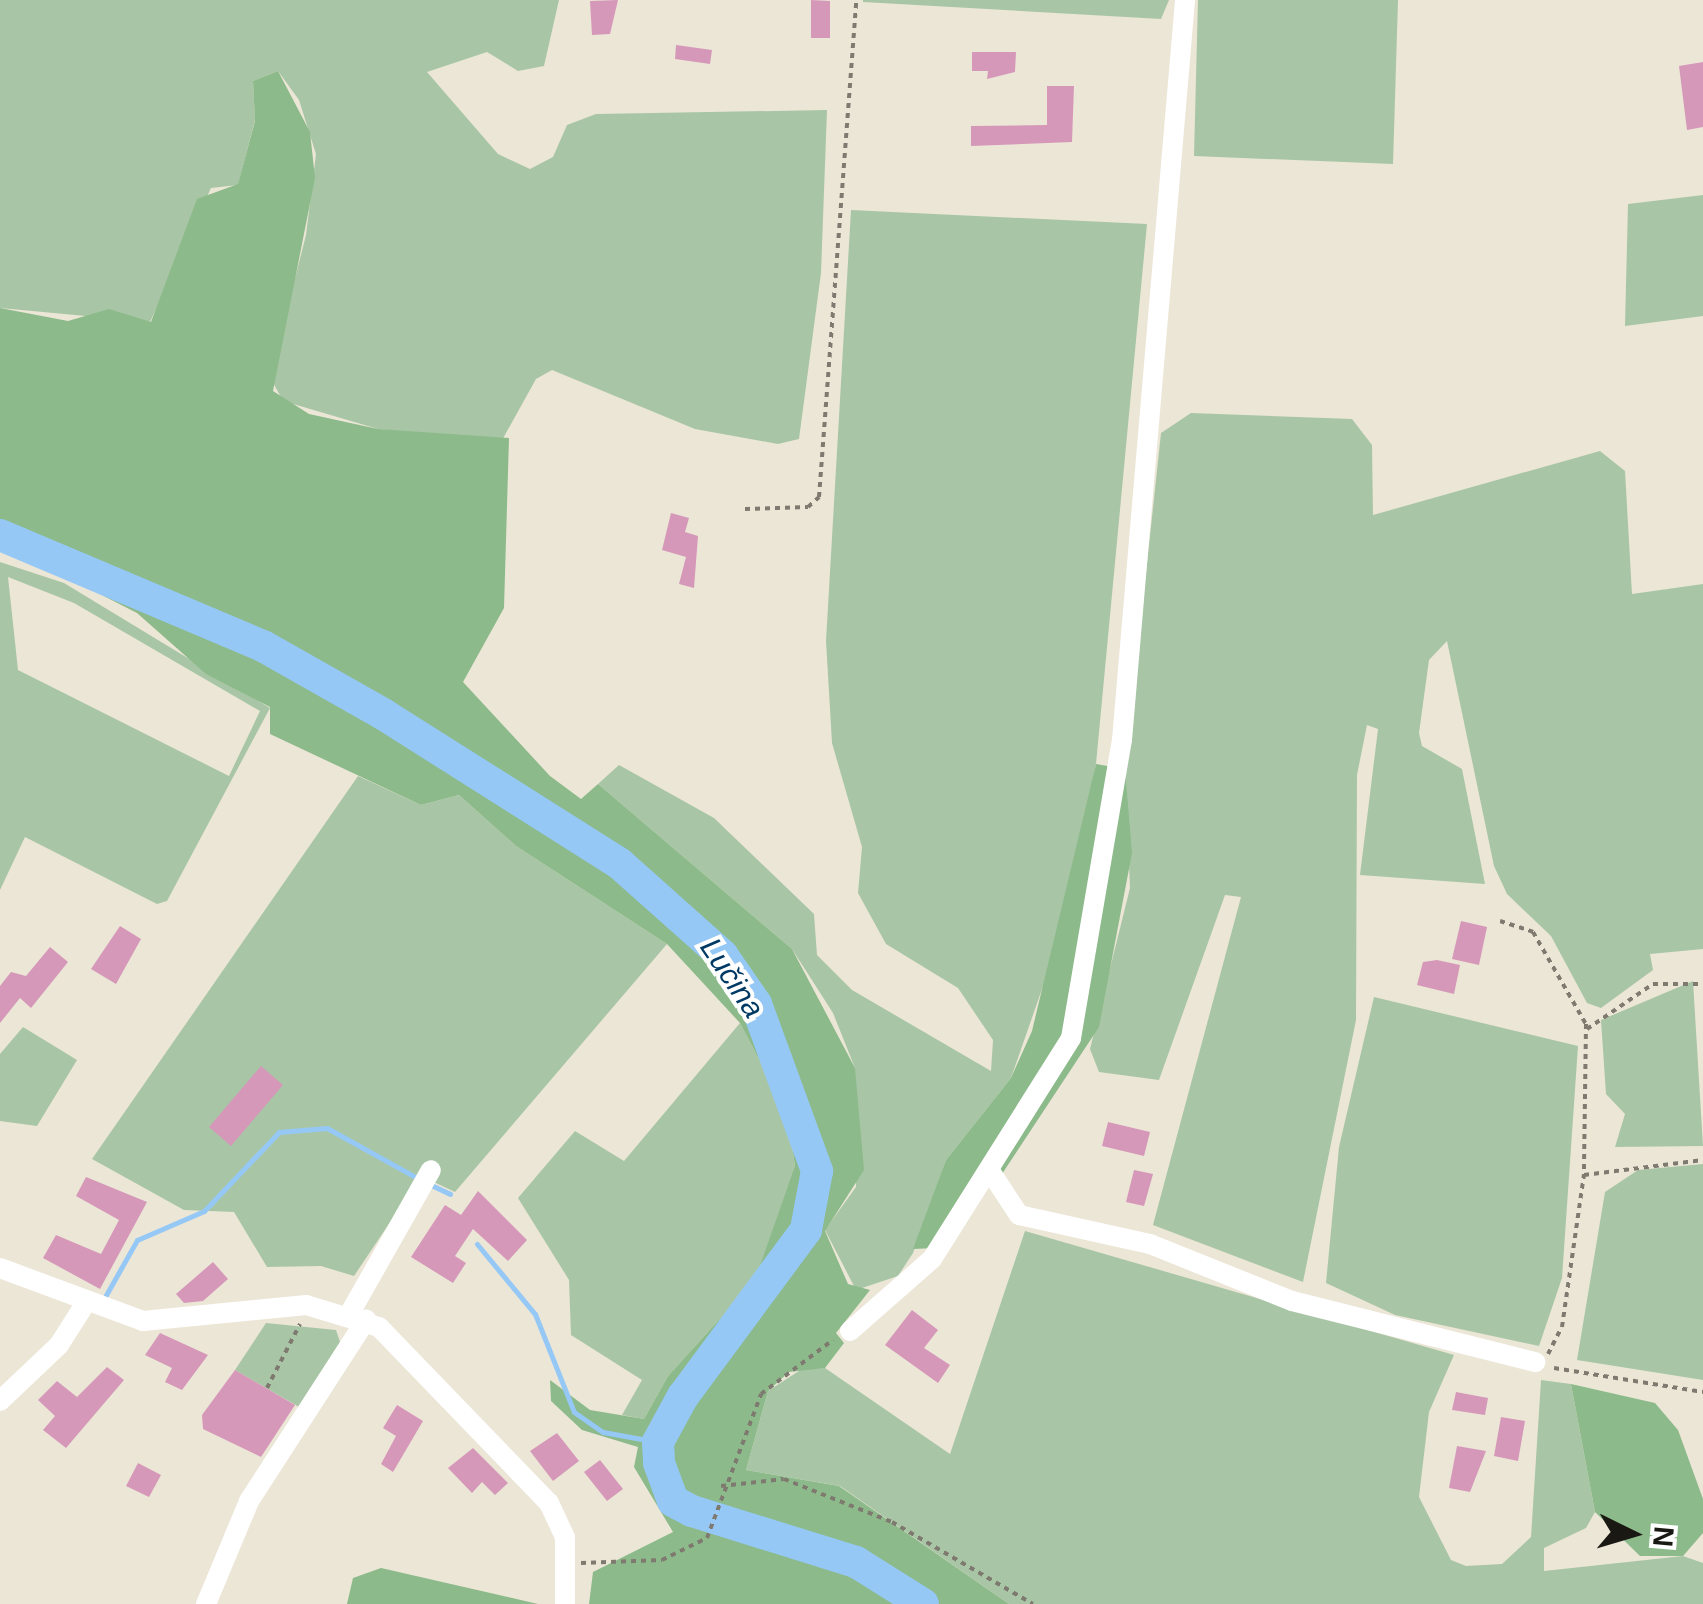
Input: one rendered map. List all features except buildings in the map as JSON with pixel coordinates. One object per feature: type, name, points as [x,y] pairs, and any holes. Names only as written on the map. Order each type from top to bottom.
[{"type":"street","points":[[850,1330],[932,1259],[1054,1079],[1089,957],[1122,740],[1185,0]]},
{"type":"street","points":[[992,1174],[1018,1215],[1150,1244],[1292,1301],[1535,1362]]},
{"type":"street","points":[[206,1604],[248,1501],[358,1317],[426,1180]]},
{"type":"street","points":[[0,1268],[85,1304],[172,1323],[306,1305],[358,1317],[404,1346],[502,1445],[549,1503],[569,1564],[565,1604]]},
{"type":"street","points":[[0,1401],[59,1344],[85,1304]]},
{"type":"path","points":[[745,509],[808,507],[819,497],[856,0]]},
{"type":"path","points":[[1500,921],[1543,944],[1588,1029],[1584,1175],[1562,1328],[1535,1362],[1703,1392]]},
{"type":"path","points":[[1588,1029],[1653,984],[1698,984]]},
{"type":"path","points":[[1584,1175],[1703,1160]]},
{"type":"path","points":[[267,1388],[306,1305]]},
{"type":"path","points":[[569,1564],[662,1560],[707,1538],[721,1486],[761,1394],[850,1330]]},
{"type":"path","points":[[721,1486],[784,1479],[892,1522],[1033,1604]]},
{"type":"green space","points":[[0,0],[559,0],[544,66],[518,71],[487,52],[427,72],[498,154],[530,169],[553,157],[567,125],[596,114],[827,110],[821,273],[799,439],[778,444],[695,429],[552,370],[536,379],[501,442],[378,429],[283,401],[270,377],[306,235],[316,154],[299,100],[278,71],[253,81],[255,120],[238,185],[211,188],[150,322],[0,308]]},
{"type":"green space","points":[[863,0],[1169,0],[1161,19],[863,2]]},
{"type":"green space","points":[[1198,0],[1398,0],[1393,164],[1194,156]]},
{"type":"green space","points":[[278,71],[310,132],[315,178],[273,391],[309,414],[378,429],[509,438],[504,608],[463,682],[550,776],[581,799],[598,784],[792,949],[855,1068],[864,1170],[825,1231],[848,1284],[870,1290],[836,1333],[844,1343],[825,1368],[789,1372],[768,1391],[746,1470],[839,1486],[1009,1604],[589,1604],[593,1572],[673,1532],[634,1467],[638,1447],[582,1430],[551,1401],[550,1380],[590,1410],[644,1419],[668,1376],[755,1280],[795,1166],[787,1113],[740,1023],[667,944],[516,846],[459,795],[421,805],[270,734],[270,707],[206,674],[137,613],[0,543],[0,308],[68,321],[109,309],[151,322],[197,199],[238,184],[255,121],[253,81]]},
{"type":"green space","points":[[1703,195],[1703,316],[1625,326],[1628,204]]},
{"type":"green space","points":[[851,210],[1147,224],[1096,764],[1065,923],[1011,1078],[946,1160],[913,1253],[898,1276],[856,1290],[825,1230],[856,1187],[855,1068],[833,1013],[792,949],[598,784],[619,765],[714,818],[814,914],[817,955],[852,990],[991,1071],[993,1040],[958,988],[886,944],[858,893],[862,847],[832,743],[826,641]]},
{"type":"green space","points":[[1191,413],[1352,419],[1372,445],[1373,515],[1600,451],[1625,471],[1632,594],[1703,584],[1703,949],[1650,954],[1653,970],[1601,1008],[1587,1003],[1551,936],[1507,894],[1494,866],[1447,641],[1429,660],[1419,733],[1422,746],[1462,769],[1485,884],[1360,875],[1378,729],[1367,725],[1357,775],[1356,1020],[1303,1282],[1153,1225],[1241,897],[1225,895],[1159,1080],[1099,1072],[1090,1049],[1130,888],[1125,769],[1161,433]]},
{"type":"green space","points":[[0,562],[64,583],[270,708],[167,901],[157,904],[25,837],[0,890]],"holes":[[[8,577],[74,603],[260,711],[229,776],[18,670]]]},
{"type":"green space","points":[[1096,764],[1125,769],[1132,853],[1099,1027],[1002,1174],[967,1200],[935,1248],[913,1249],[946,1160],[1011,1078],[1032,1031]]},
{"type":"green space","points":[[358,776],[421,805],[459,795],[516,846],[667,944],[455,1192],[421,1176],[354,1276],[321,1266],[267,1267],[234,1212],[184,1210],[92,1159]]},
{"type":"green space","points":[[1693,981],[1703,1146],[1615,1147],[1625,1114],[1606,1094],[1601,1020]]},
{"type":"green space","points":[[1374,997],[1578,1046],[1562,1278],[1539,1346],[1395,1315],[1326,1283],[1339,1147]]},
{"type":"green space","points":[[740,1023],[787,1113],[795,1166],[779,1233],[755,1280],[668,1376],[644,1419],[622,1415],[642,1380],[571,1335],[569,1280],[518,1198],[575,1131],[624,1161]]},
{"type":"green space","points":[[23,1027],[77,1060],[37,1126],[0,1121],[0,1054]]},
{"type":"green space","points":[[1703,1164],[1703,1380],[1577,1360],[1605,1192],[1638,1170]]},
{"type":"green space","points":[[1025,1231],[1454,1355],[1429,1412],[1419,1497],[1451,1560],[1466,1566],[1502,1564],[1531,1537],[1541,1380],[1571,1384],[1595,1512],[1586,1528],[1544,1548],[1544,1571],[1683,1556],[1703,1563],[1703,1604],[1009,1604],[840,1486],[746,1470],[768,1391],[802,1369],[825,1368],[950,1454]]},
{"type":"green space","points":[[266,1323],[336,1330],[340,1342],[299,1407],[235,1370]]},
{"type":"green space","points":[[1571,1384],[1655,1403],[1678,1430],[1703,1499],[1703,1533],[1683,1556],[1640,1556],[1595,1512]]},
{"type":"green space","points":[[381,1568],[538,1604],[347,1604],[353,1578]]},
{"type":"waterway","name":"Lučina","points":[[0,535],[263,646],[383,714],[620,864],[722,955],[756,1004],[817,1171],[806,1230],[683,1396],[658,1442],[659,1463],[673,1501],[692,1511],[856,1562],[923,1604]]},
{"type":"waterway","points":[[106,1295],[137,1240],[204,1211],[279,1132],[327,1128],[421,1180]]},
{"type":"waterway","points":[[431,1185],[450,1194]]},
{"type":"waterway","points":[[477,1244],[535,1314],[574,1412],[603,1432],[658,1442]]}]
